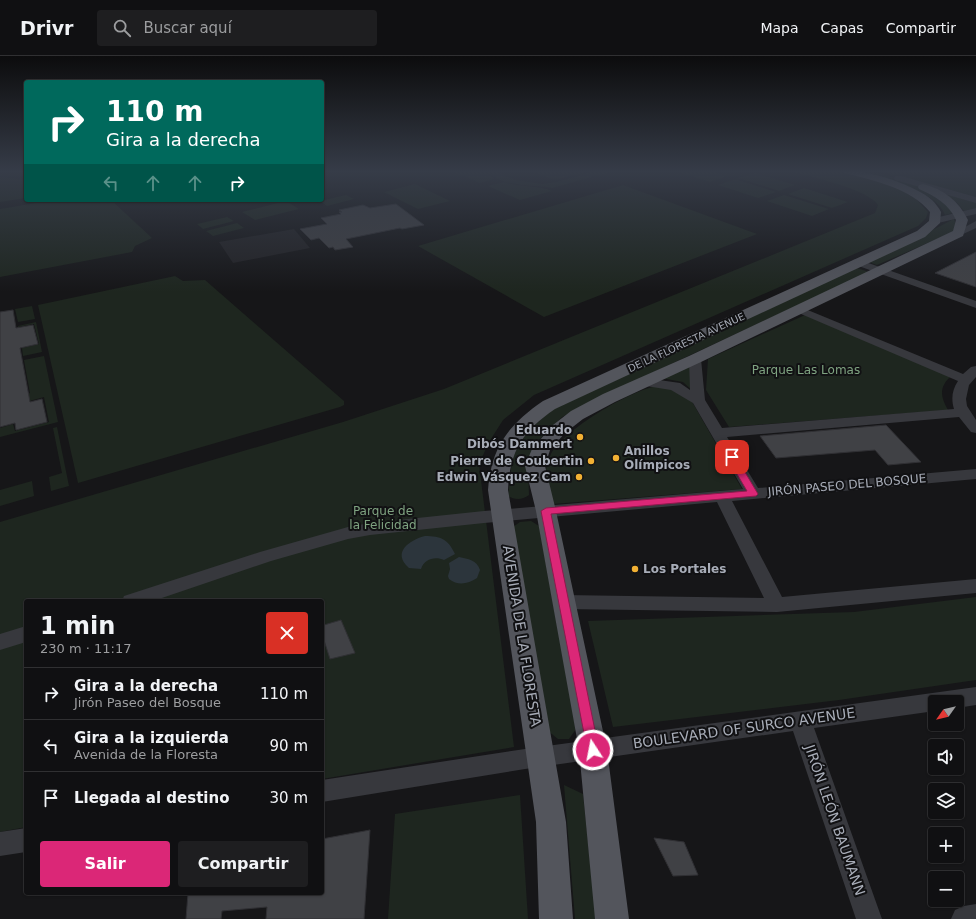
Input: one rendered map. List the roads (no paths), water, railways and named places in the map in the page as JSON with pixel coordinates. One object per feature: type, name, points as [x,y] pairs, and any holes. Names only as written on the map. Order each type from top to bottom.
[{"type":"main road","points":[[938,211],[939,215],[938,220]]},
{"type":"main road","points":[[958,211],[962,220],[960,233]]},
{"type":"main road","name":"DE LA FLORESTA AVENUE","points":[[502,516],[498,490],[499,467],[510,442],[535,414],[566,397],[928,230],[938,220]]},
{"type":"main road","name":"DE LA FLORESTA AVENUE","points":[[695,359],[960,233]]},
{"type":"main road","points":[[612,919],[593,750],[546,511],[535,466],[541,449],[559,429],[577,415],[609,398],[695,359]]},
{"type":"main road","name":"AVENIDA DE LA FLORESTA","points":[[502,516],[541,756],[550,822],[556,919]]},
{"type":"street","points":[[938,220],[975,211]]},
{"type":"street","points":[[960,233],[976,224]]},
{"type":"street","points":[[857,262],[976,305]]},
{"type":"street","points":[[798,309],[964,379]]},
{"type":"street","points":[[695,359],[698,400],[753,494]]},
{"type":"street","points":[[976,370],[964,379],[960,385],[958,394],[963,412],[976,429]]},
{"type":"street","points":[[645,382],[675,386],[698,400]]},
{"type":"street","points":[[718,433],[963,412]]},
{"type":"street","name":"JIRÓN PASEO DEL BOSQUE","points":[[137,599],[266,556],[348,533],[422,522],[976,474]]},
{"type":"street","points":[[722,496],[777,605]]},
{"type":"street","points":[[563,602],[777,605],[976,586]]},
{"type":"street","points":[[0,642],[24,635]]},
{"type":"street","name":"BOULEVARD OF SURCO AVENUE","points":[[324,791],[541,756],[976,696]]},
{"type":"street","name":"JIRÓN LEÓN BAUMANN","points":[[800,720],[869,919]]},
{"type":"street","points":[[0,844],[24,840]]},
{"type":"street","points":[[964,919],[976,916]]},
{"type":"place","name":"Eduardo Dibós Dammert","points":[[580,437]]},
{"type":"place","name":"Anillos Olímpicos","points":[[616,458]]},
{"type":"place","name":"Pierre de Coubertin","points":[[591,461]]},
{"type":"place","name":"Edwin Vásquez Cam","points":[[579,477]]},
{"type":"place","name":"Los Portales","points":[[635,569]]},
{"type":"park label","name":"Parque Las Lomas","points":[[806,370]]},
{"type":"park label","name":"Parque de la Felicidad","points":[[383,518]]}]
